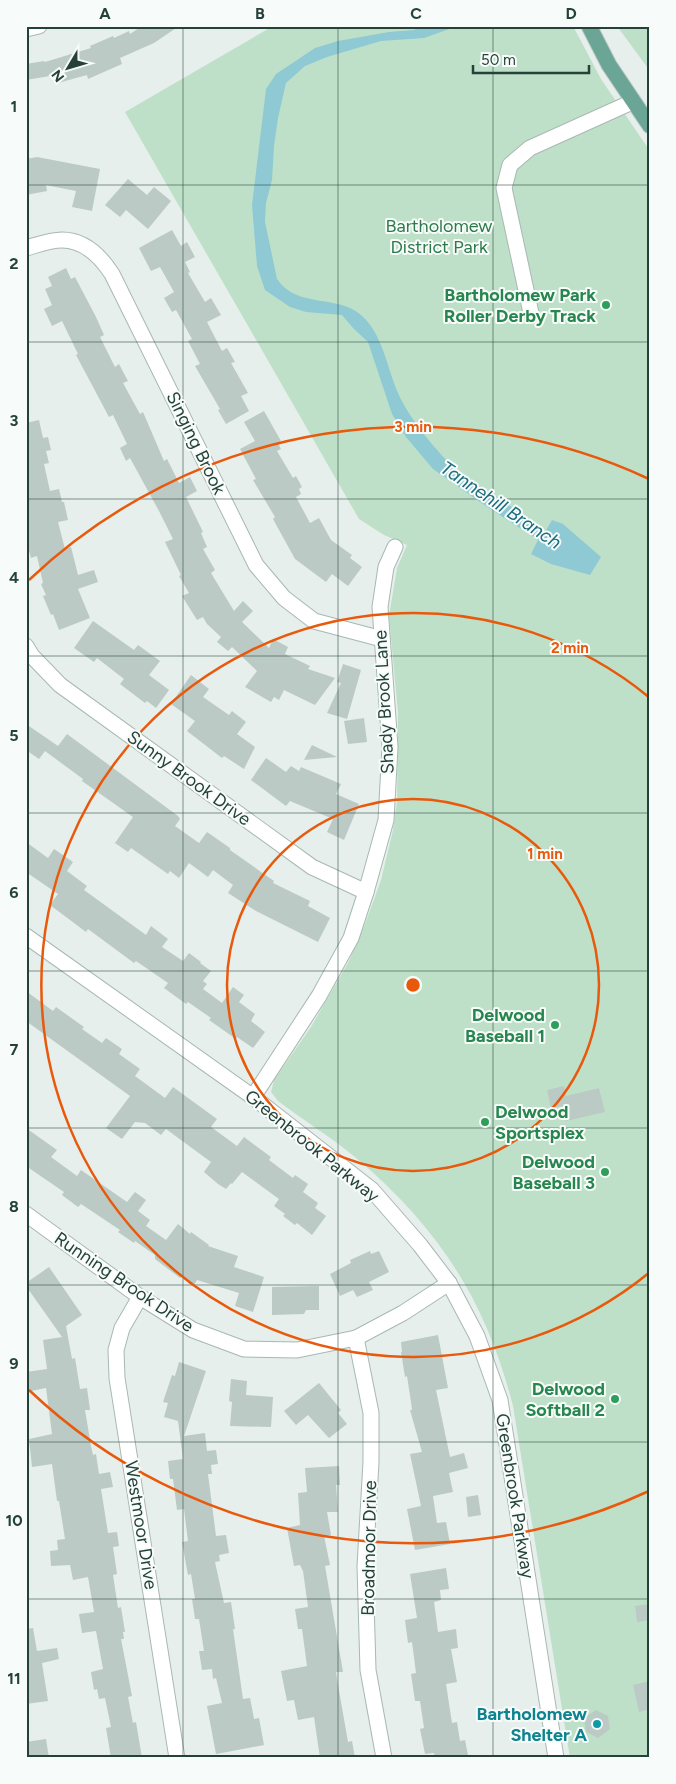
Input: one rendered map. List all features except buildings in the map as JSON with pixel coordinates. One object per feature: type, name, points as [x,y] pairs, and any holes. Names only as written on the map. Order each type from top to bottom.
[{"type":"main road","points":[[589,26],[604,56],[632,102],[650,126]]},
{"type":"street","points":[[26,29],[39,26]]},
{"type":"street","points":[[532,313],[504,188],[510,165],[530,148],[632,102]]},
{"type":"street","name":"Singing Brook","points":[[26,248],[62,240],[77,243],[91,250],[103,260],[112,274],[256,564],[284,598],[314,621],[382,639]]},
{"type":"street","name":"Shady Brook Lane","points":[[252,1097],[319,996],[351,938],[386,820],[390,756],[380,607],[386,567],[395,547]]},
{"type":"street","name":"Sunny Brook Drive","points":[[26,646],[32,656],[60,686],[312,867],[366,892]]},
{"type":"street","name":"Greenbrook Parkway","points":[[26,936],[252,1097],[372,1190],[420,1245],[449,1283],[477,1336],[500,1400],[556,1758]]},
{"type":"street","name":"Running Brook Drive","points":[[26,1214],[140,1296],[192,1330],[244,1349],[297,1350],[356,1338],[403,1313],[449,1283]]},
{"type":"street","name":"Westmoor Drive","points":[[140,1296],[122,1328],[116,1350],[117,1378],[177,1758]]},
{"type":"street","name":"Broadmoor Drive","points":[[356,1338],[371,1413],[371,1462],[365,1566],[368,1670],[384,1758]]},
{"type":"green space","name":"Bartholomew District Park","points":[[273,26],[573,26],[601,79],[650,151],[650,1758],[570,1758],[513,1406],[489,1332],[473,1299],[455,1268],[434,1239],[385,1183],[346,1150],[278,1101],[271,1092],[274,1080],[311,1027],[348,963],[381,880],[393,830],[397,802],[398,713],[389,616],[397,568],[407,545],[384,535],[359,519],[125,112]]},
{"type":"green space","points":[[617,26],[650,26],[650,71]]},
{"type":"water","name":"Tannehill Branch","points":[[422,26],[458,26],[424,38],[381,41],[327,57],[305,66],[286,83],[278,118],[272,180],[266,203],[265,222],[277,279],[285,288],[295,294],[341,305],[361,315],[375,332],[404,404],[419,428],[435,447],[463,477],[490,492],[545,532],[552,520],[563,524],[601,557],[590,575],[551,564],[531,554],[538,540],[433,469],[406,437],[392,414],[368,342],[342,315],[306,312],[290,307],[265,290],[257,266],[252,205],[266,89],[276,74],[315,48],[338,41],[389,32],[414,30]]},
{"type":"place","name":"Bartholomew Park Roller Derby Track","points":[[606,305]]},
{"type":"place","name":"Delwood Baseball 1","points":[[555,1025]]},
{"type":"place","name":"Delwood Sportsplex","points":[[485,1122]]},
{"type":"place","name":"Delwood Baseball 3","points":[[605,1172]]},
{"type":"place","name":"Delwood Softball 2","points":[[615,1399]]},
{"type":"place","name":"Bartholomew Shelter A","points":[[597,1724]]}]
